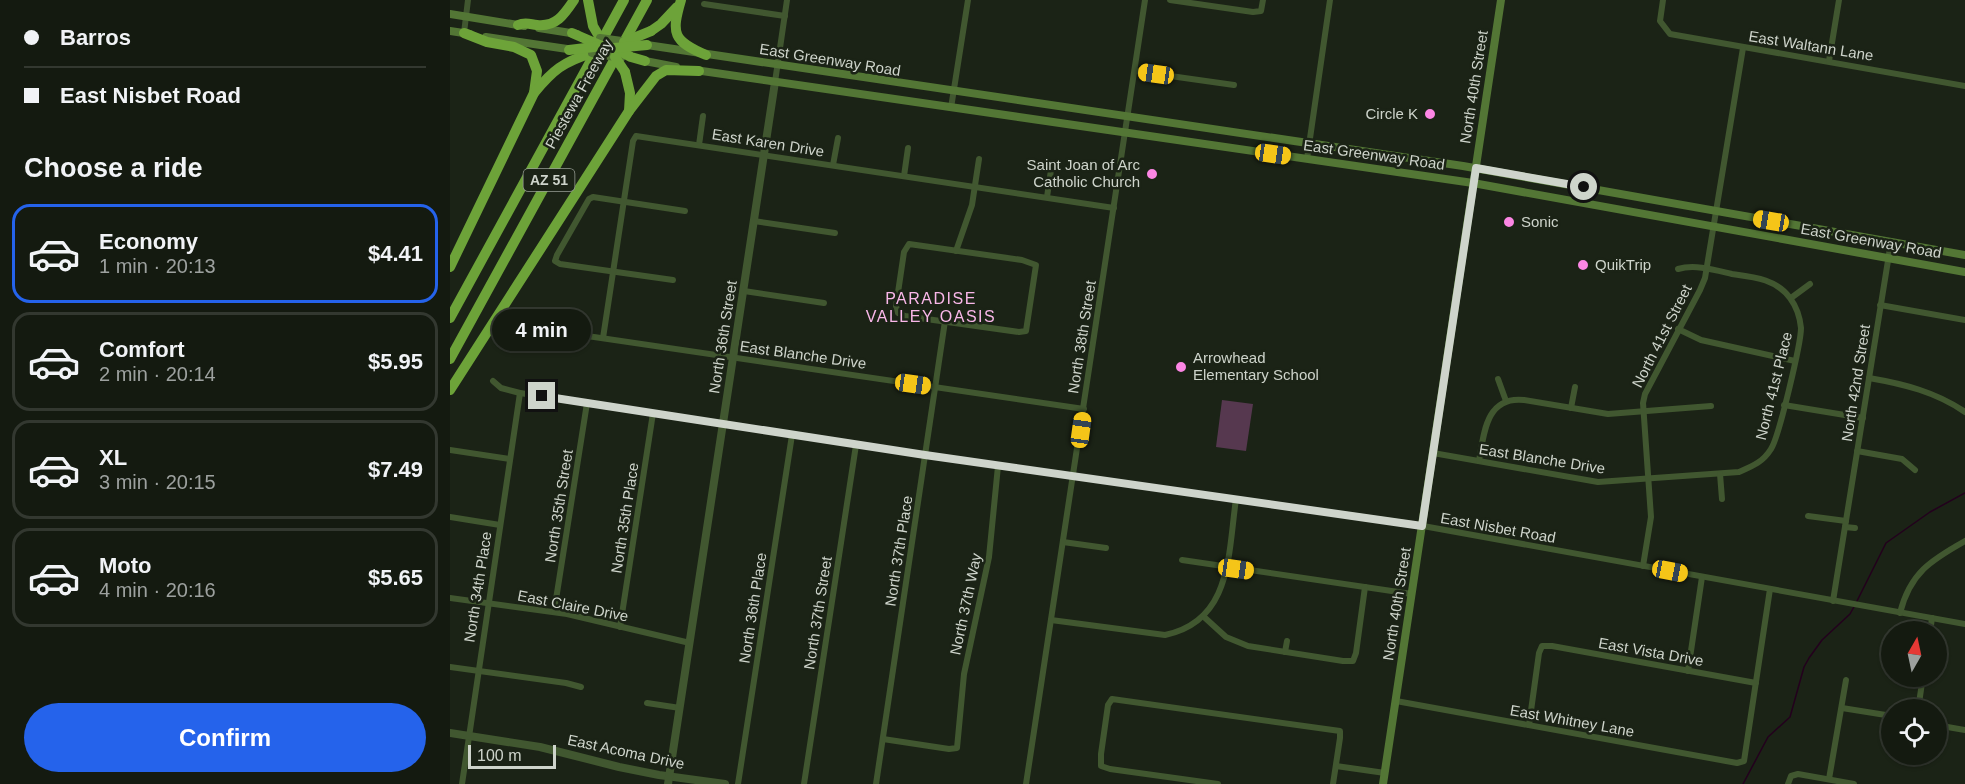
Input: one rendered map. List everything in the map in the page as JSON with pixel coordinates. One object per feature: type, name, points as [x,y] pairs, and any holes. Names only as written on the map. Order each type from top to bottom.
[{"type":"highway","points":[[518,25],[554,23],[564,15],[574,0]]},
{"type":"highway","points":[[588,0],[593,26],[610,46],[625,72],[630,93],[629,111]]},
{"type":"highway","name":"Piestewa Freeway","points":[[450,318],[624,0]]},
{"type":"highway","name":"Piestewa Freeway","points":[[450,359],[647,0]]},
{"type":"highway","points":[[570,55],[592,53],[651,31],[670,16],[681,0]]},
{"type":"highway","points":[[681,0],[675,24],[678,36],[687,46],[706,55]]},
{"type":"highway","points":[[464,33],[487,42],[514,47],[531,55],[537,71],[534,93]]},
{"type":"highway","points":[[572,33],[645,61]]},
{"type":"highway","points":[[450,267],[534,93],[550,74],[570,55],[610,46],[647,45]]},
{"type":"highway","points":[[450,390],[629,111],[656,76],[666,70],[699,71]]},
{"type":"main road","name":"North 40th Street","points":[[1383,784],[1502,0]]},
{"type":"main road","points":[[450,14],[572,33]]},
{"type":"main road","points":[[450,31],[570,55]]},
{"type":"main road","name":"East Greenway Road","points":[[647,45],[1476,168],[1965,255]]},
{"type":"main road","name":"East Greenway Road","points":[[645,61],[699,71],[1473,183],[1965,272]]},
{"type":"main road","points":[[1204,144],[1207,129]]},
{"type":"main road","points":[[1809,244],[1812,228]]},
{"type":"street","points":[[464,33],[468,0]]},
{"type":"street","name":"North 36th Street","points":[[668,780],[787,0]]},
{"type":"street","points":[[951,108],[968,0]]},
{"type":"street","name":"North 38th Street","points":[[1026,784],[1145,0]]},
{"type":"street","points":[[1170,0],[1253,12],[1260,11],[1263,0]]},
{"type":"street","points":[[1307,159],[1330,0]]},
{"type":"street","name":"East Waltann Lane","points":[[1663,0],[1660,21],[1670,34],[1965,86]]},
{"type":"street","points":[[1829,61],[1839,0]]},
{"type":"street","points":[[704,4],[785,16]]},
{"type":"street","name":"North 41st Street","points":[[1643,566],[1651,517],[1644,412],[1645,393],[1700,290],[1706,269],[1743,48]]},
{"type":"street","points":[[1135,71],[1234,85]]},
{"type":"street","name":"East Karen Drive","points":[[699,145],[704,116]]},
{"type":"street","name":"East Karen Drive","points":[[624,201],[633,141],[636,136],[1114,208]]},
{"type":"street","name":"East Karen Drive","points":[[833,165],[838,138]]},
{"type":"street","points":[[904,176],[908,148]]},
{"type":"street","points":[[956,251],[972,205],[979,159]]},
{"type":"street","points":[[1047,197],[1051,170]]},
{"type":"street","points":[[673,280],[560,264],[555,261],[592,197],[685,211]]},
{"type":"street","points":[[603,338],[624,201]]},
{"type":"street","points":[[754,221],[835,233]]},
{"type":"street","name":"North 42nd Street","points":[[1833,601],[1891,242]]},
{"type":"street","points":[[909,244],[956,251],[1022,260],[1036,265],[1026,331],[1019,332],[905,316],[898,313],[896,306],[904,252],[909,244]]},
{"type":"street","points":[[1678,269],[1685,267],[1706,269],[1770,282],[1779,286],[1791,298],[1810,284]]},
{"type":"street","points":[[744,291],[824,303]]},
{"type":"street","name":"North 41st Place","points":[[1758,464],[1773,446],[1795,361],[1801,326],[1791,298]]},
{"type":"street","points":[[1880,305],[1965,320]]},
{"type":"street","name":"North 37th Place","points":[[876,784],[945,321]]},
{"type":"street","name":"East Blanche Drive","points":[[519,323],[526,327],[1084,409]]},
{"type":"street","points":[[1678,329],[1701,340],[1795,361]]},
{"type":"street","points":[[1869,378],[1921,389],[1965,412]]},
{"type":"street","points":[[1498,379],[1506,401]]},
{"type":"street","name":"East Nisbet Road","points":[[493,381],[501,388],[520,393],[998,466],[1422,526],[1965,624]]},
{"type":"street","points":[[1571,408],[1575,387]]},
{"type":"street","name":"North 34th Place","points":[[462,784],[520,393]]},
{"type":"street","points":[[1479,461],[1487,422],[1495,409],[1506,401],[1517,399],[1608,414],[1712,406]]},
{"type":"street","name":"North 35th Street","points":[[554,612],[586,403]]},
{"type":"street","points":[[1784,405],[1863,418]]},
{"type":"street","name":"North 35th Place","points":[[620,627],[653,413]]},
{"type":"street","name":"North 36th Place","points":[[738,784],[792,435]]},
{"type":"street","name":"North 37th Street","points":[[804,784],[856,445]]},
{"type":"street","points":[[450,450],[510,459]]},
{"type":"street","points":[[1857,451],[1902,459],[1915,471]]},
{"type":"street","name":"East Blanche Drive","points":[[1433,453],[1598,482],[1739,472],[1758,464]]},
{"type":"street","name":"North 37th Way","points":[[883,738],[949,749],[957,748],[964,674],[988,557],[998,466]]},
{"type":"street","points":[[1720,474],[1722,499]]},
{"type":"street","points":[[1051,620],[1165,635],[1195,624],[1217,600],[1226,567],[1236,499]]},
{"type":"street","points":[[1808,516],[1855,528]]},
{"type":"street","points":[[450,517],[500,525]]},
{"type":"street","points":[[1900,613],[1908,590],[1922,569],[1937,557],[1965,541]]},
{"type":"street","points":[[1063,542],[1106,548]]},
{"type":"street","points":[[1182,561],[1412,594]]},
{"type":"street","points":[[1688,671],[1702,577]]},
{"type":"street","points":[[1203,616],[1236,642],[1258,649],[1353,661],[1365,587]]},
{"type":"street","points":[[1756,683],[1770,589]]},
{"type":"street","name":"East Claire Drive","points":[[450,598],[554,612],[690,643]]},
{"type":"street","points":[[1120,630],[1122,620]]},
{"type":"street","points":[[1285,652],[1287,641]]},
{"type":"street","name":"East Vista Drive","points":[[1529,726],[1539,653],[1542,646],[1756,683]]},
{"type":"street","points":[[450,667],[566,683],[580,687]]},
{"type":"street","points":[[1829,779],[1846,680]]},
{"type":"street","name":"East Whitney Lane","points":[[1395,702],[1737,763],[1744,761],[1756,683]]},
{"type":"street","points":[[1218,784],[1101,766],[1108,705],[1112,699],[1340,731],[1341,738],[1333,784]]},
{"type":"street","points":[[647,703],[680,708]]},
{"type":"street","points":[[1842,708],[1881,714]]},
{"type":"street","points":[[1947,727],[1965,730]]},
{"type":"street","name":"East Acoma Drive","points":[[450,733],[540,747],[668,780],[725,784]]},
{"type":"street","points":[[1336,766],[1385,773]]},
{"type":"street","points":[[1788,784],[1791,776],[1798,774],[1854,784]]},
{"type":"shaded area","points":[[1222,400],[1253,404],[1246,451],[1216,447]]},
{"type":"waterway","points":[[1857,601],[1886,543],[1930,512],[1965,493]]},
{"type":"waterway","points":[[1743,784],[1768,737],[1790,717],[1804,667],[1809,658],[1822,640],[1850,614],[1855,605]]},
{"type":"place","name":"Circle K","points":[[1430,114]]},
{"type":"place","name":"Saint Joan of Arc Catholic Church","points":[[1152,174]]},
{"type":"place","name":"Sonic","points":[[1509,222]]},
{"type":"place","name":"QuikTrip","points":[[1583,265]]},
{"type":"place","name":"Arrowhead Elementary School","points":[[1181,367]]},
{"type":"district","name":"PARADISE VALLEY OASIS","points":[[931,307]]},
{"type":"route","points":[[542,396],[925,455],[1422,526],[1476,168],[1584,187]]}]
